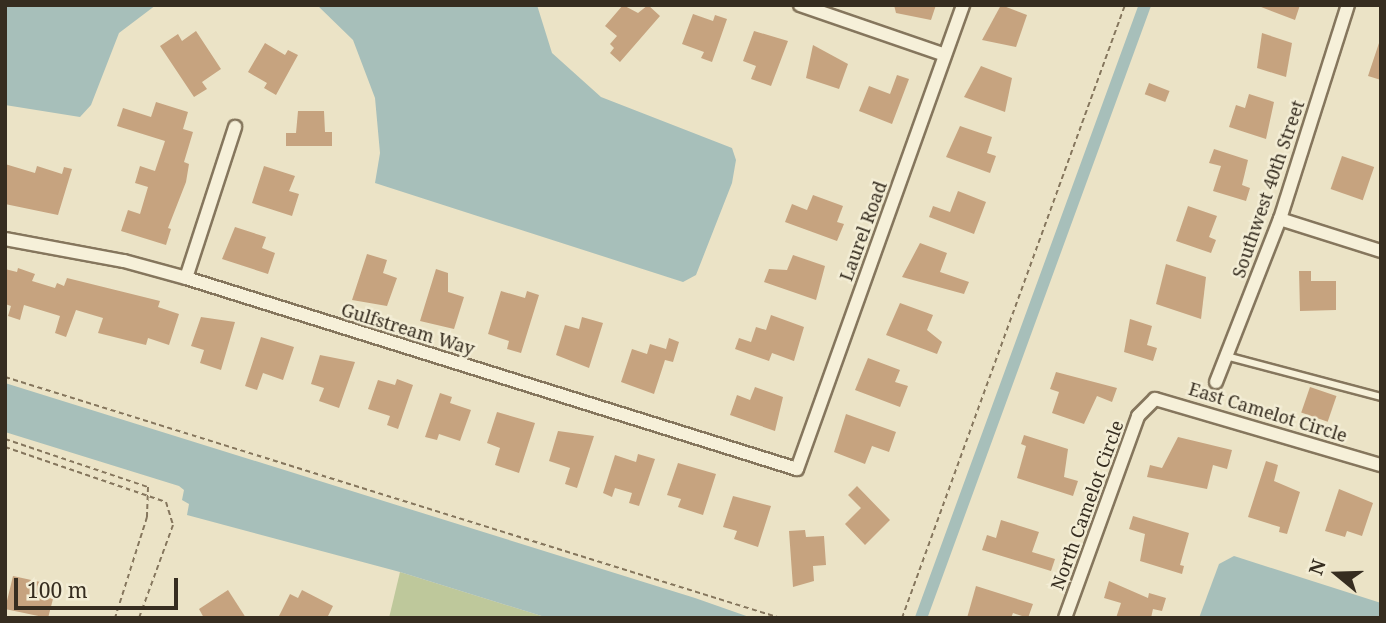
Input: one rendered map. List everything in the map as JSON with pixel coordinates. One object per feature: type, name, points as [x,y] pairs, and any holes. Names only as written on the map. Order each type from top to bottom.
[{"type":"street","points":[[800,5],[944,55]]},
{"type":"street","name":"Laurel Road","points":[[797,469],[963,5]]},
{"type":"street","name":"Southwest 40th Street","points":[[1216,382],[1280,219],[1348,5]]},
{"type":"street","points":[[186,278],[235,127]]},
{"type":"street","points":[[1280,219],[1381,251]]},
{"type":"street","name":"Gulfstream Way","points":[[5,239],[124,261],[186,278],[797,469]]},
{"type":"street","name":"East Camelot Circle","points":[[1145,406],[1155,400],[1169,400],[1381,465]]},
{"type":"street","name":"North Camelot Circle","points":[[1065,618],[1145,406]]},
{"type":"lane","points":[[1226,356],[1381,397]]},
{"type":"path","points":[[902,618],[1125,5]]},
{"type":"path","points":[[5,377],[780,618]]},
{"type":"path","points":[[5,439],[134,479],[150,494]]},
{"type":"path","points":[[5,447],[150,494],[166,502],[173,524],[139,618]]},
{"type":"path","points":[[115,618],[150,494]]},
{"type":"green space","points":[[400,572],[548,618],[389,618]]},
{"type":"water","points":[[5,5],[156,5],[119,33],[91,105],[80,117],[5,105]]},
{"type":"water","points":[[317,5],[537,5],[552,53],[601,97],[732,148],[736,160],[732,183],[696,275],[683,282],[375,183],[380,153],[375,98],[353,40]]},
{"type":"water","points":[[5,383],[752,618],[548,618],[400,572],[187,515],[189,504],[182,500],[184,490],[179,486],[5,432]]},
{"type":"water","points":[[1234,556],[1381,603],[1381,618],[1199,618],[1219,564]]},
{"type":"building","points":[[623,5],[638,13],[648,5],[660,16],[620,62],[610,53],[614,48],[610,44],[617,36],[605,26]]},
{"type":"building","points":[[894,5],[936,5],[931,20],[896,13]]},
{"type":"building","points":[[1001,5],[1027,15],[1016,47],[982,40]]},
{"type":"building","points":[[1256,5],[1300,5],[1295,20]]},
{"type":"building","points":[[693,14],[713,21],[715,15],[727,19],[712,62],[701,58],[704,52],[682,44]]},
{"type":"building","points":[[196,31],[221,69],[202,82],[207,89],[194,97],[160,46],[178,34],[182,41]]},
{"type":"building","points":[[754,31],[788,41],[771,86],[751,79],[756,66],[743,61]]},
{"type":"building","points":[[1262,33],[1292,43],[1286,77],[1257,68]]},
{"type":"building","points":[[265,43],[285,55],[288,50],[298,55],[276,95],[264,88],[267,83],[248,72]]},
{"type":"building","points":[[1381,43],[1381,80],[1368,76]]},
{"type":"building","points":[[813,45],[848,64],[839,89],[806,78]]},
{"type":"building","points":[[981,66],[1012,78],[1005,112],[964,97]]},
{"type":"building","points":[[897,75],[909,79],[892,124],[859,111],[869,86],[890,94]]},
{"type":"building","points":[[1149,83],[1170,91],[1165,102],[1145,94]]},
{"type":"building","points":[[1249,94],[1274,102],[1266,139],[1229,127],[1236,105],[1245,108]]},
{"type":"building","points":[[156,102],[188,112],[183,129],[193,132],[184,162],[189,164],[186,182],[168,228],[171,229],[166,245],[121,231],[128,210],[140,214],[148,187],[135,183],[140,166],[155,171],[165,141],[117,126],[123,108],[151,117]]},
{"type":"building","points":[[298,111],[324,111],[325,132],[332,132],[332,146],[286,146],[286,133],[296,133]]},
{"type":"building","points":[[960,126],[992,137],[987,153],[996,156],[990,173],[946,157]]},
{"type":"building","points":[[1214,149],[1248,160],[1242,185],[1250,188],[1246,201],[1213,191],[1221,166],[1209,163]]},
{"type":"building","points":[[1342,156],[1374,167],[1363,200],[1331,189]]},
{"type":"building","points":[[5,164],[35,173],[37,166],[62,174],[64,167],[72,169],[58,215],[5,204]]},
{"type":"building","points":[[264,166],[295,176],[289,191],[299,194],[292,216],[252,203]]},
{"type":"building","points":[[958,191],[986,202],[974,234],[929,217],[933,206],[950,212]]},
{"type":"building","points":[[813,195],[843,206],[837,222],[844,224],[837,241],[785,222],[792,204],[807,210]]},
{"type":"building","points":[[1188,206],[1217,216],[1209,237],[1216,240],[1211,253],[1176,241]]},
{"type":"building","points":[[235,227],[266,237],[262,248],[275,253],[268,274],[222,259]]},
{"type":"building","points":[[920,243],[947,253],[940,272],[969,282],[964,294],[902,277]]},
{"type":"building","points":[[367,254],[387,260],[383,273],[397,278],[387,306],[352,300]]},
{"type":"building","points":[[793,255],[825,266],[816,300],[764,282],[769,269],[787,270]]},
{"type":"building","points":[[1166,264],[1206,277],[1201,319],[1156,304]]},
{"type":"building","points":[[18,268],[35,274],[32,281],[55,288],[57,283],[64,286],[67,278],[160,301],[158,307],[179,314],[169,345],[148,338],[146,345],[98,333],[103,318],[76,310],[66,337],[55,333],[60,316],[24,305],[20,320],[8,316],[11,306],[5,304],[5,269],[17,272]]},
{"type":"building","points":[[436,269],[448,273],[448,292],[464,297],[454,329],[420,321]]},
{"type":"building","points":[[1299,271],[1311,271],[1311,281],[1336,281],[1336,310],[1300,311]]},
{"type":"building","points":[[501,291],[525,298],[527,291],[539,295],[521,353],[507,349],[509,341],[488,334]]},
{"type":"building","points":[[900,303],[933,315],[927,330],[942,342],[937,354],[886,335]]},
{"type":"building","points":[[771,315],[804,327],[794,361],[772,353],[769,361],[735,349],[739,338],[751,342],[756,327],[766,330]]},
{"type":"building","points":[[201,317],[235,322],[221,370],[200,363],[204,350],[191,346]]},
{"type":"building","points":[[582,317],[603,323],[589,368],[556,355],[565,325],[579,329]]},
{"type":"building","points":[[1130,319],[1152,326],[1147,345],[1157,348],[1153,361],[1124,352]]},
{"type":"building","points":[[261,337],[294,347],[283,380],[263,373],[257,390],[245,386]]},
{"type":"building","points":[[669,338],[679,342],[673,362],[665,360],[654,394],[621,382],[632,349],[647,354],[650,344],[666,349]]},
{"type":"building","points":[[320,355],[355,362],[339,408],[319,401],[324,388],[311,384]]},
{"type":"building","points":[[868,358],[900,370],[895,382],[908,386],[900,407],[855,390]]},
{"type":"building","points":[[1056,372],[1117,388],[1112,402],[1097,396],[1084,424],[1052,413],[1059,392],[1050,389]]},
{"type":"building","points":[[397,379],[413,385],[398,429],[387,425],[390,416],[368,409],[378,380],[395,385]]},
{"type":"building","points":[[755,387],[783,397],[775,431],[730,415],[737,395],[750,400]]},
{"type":"building","points":[[1310,387],[1336,396],[1328,422],[1301,413]]},
{"type":"building","points":[[440,393],[452,397],[450,403],[471,410],[460,441],[439,434],[437,440],[425,437]]},
{"type":"building","points":[[497,412],[535,423],[519,473],[495,465],[500,448],[487,443]]},
{"type":"building","points":[[846,414],[896,432],[889,452],[872,446],[865,464],[834,452]]},
{"type":"building","points":[[558,431],[594,436],[577,488],[565,484],[570,468],[549,461]]},
{"type":"building","points":[[1024,435],[1068,449],[1064,477],[1078,481],[1073,496],[1017,478],[1026,446],[1021,444]]},
{"type":"building","points":[[1178,437],[1232,450],[1227,469],[1213,465],[1207,489],[1147,477],[1150,465],[1162,468]]},
{"type":"building","points":[[638,454],[655,459],[639,506],[629,503],[632,493],[615,488],[612,497],[603,493],[615,455],[636,462]]},
{"type":"building","points":[[1266,461],[1278,465],[1274,481],[1300,492],[1287,534],[1279,532],[1280,527],[1248,517]]},
{"type":"building","points":[[678,463],[716,474],[703,515],[678,507],[681,499],[667,495]]},
{"type":"building","points":[[857,486],[890,520],[865,545],[845,524],[861,508],[848,495]]},
{"type":"building","points":[[1339,489],[1373,503],[1362,536],[1347,531],[1345,537],[1325,531]]},
{"type":"building","points":[[733,496],[771,506],[758,547],[734,539],[737,531],[723,527]]},
{"type":"building","points":[[1133,516],[1189,533],[1180,565],[1184,566],[1182,574],[1140,561],[1145,534],[1129,529]]},
{"type":"building","points":[[1001,520],[1039,532],[1032,552],[1055,559],[1051,571],[982,550],[987,535],[996,538]]},
{"type":"building","points":[[805,530],[806,537],[824,536],[826,565],[813,566],[814,581],[793,587],[789,531]]},
{"type":"building","points":[[13,576],[45,583],[42,596],[53,599],[48,618],[5,609]]},
{"type":"building","points":[[1109,581],[1148,598],[1149,593],[1166,598],[1162,611],[1153,609],[1151,618],[1116,618],[1121,603],[1104,598]]},
{"type":"building","points":[[976,586],[1033,604],[1028,618],[1013,613],[1011,618],[967,618]]},
{"type":"building","points":[[228,590],[246,618],[204,618],[199,609]]},
{"type":"building","points":[[302,590],[333,606],[327,618],[278,618],[290,594],[298,598]]},
{"type":"waterway","points":[[921,618],[1145,5]]}]
